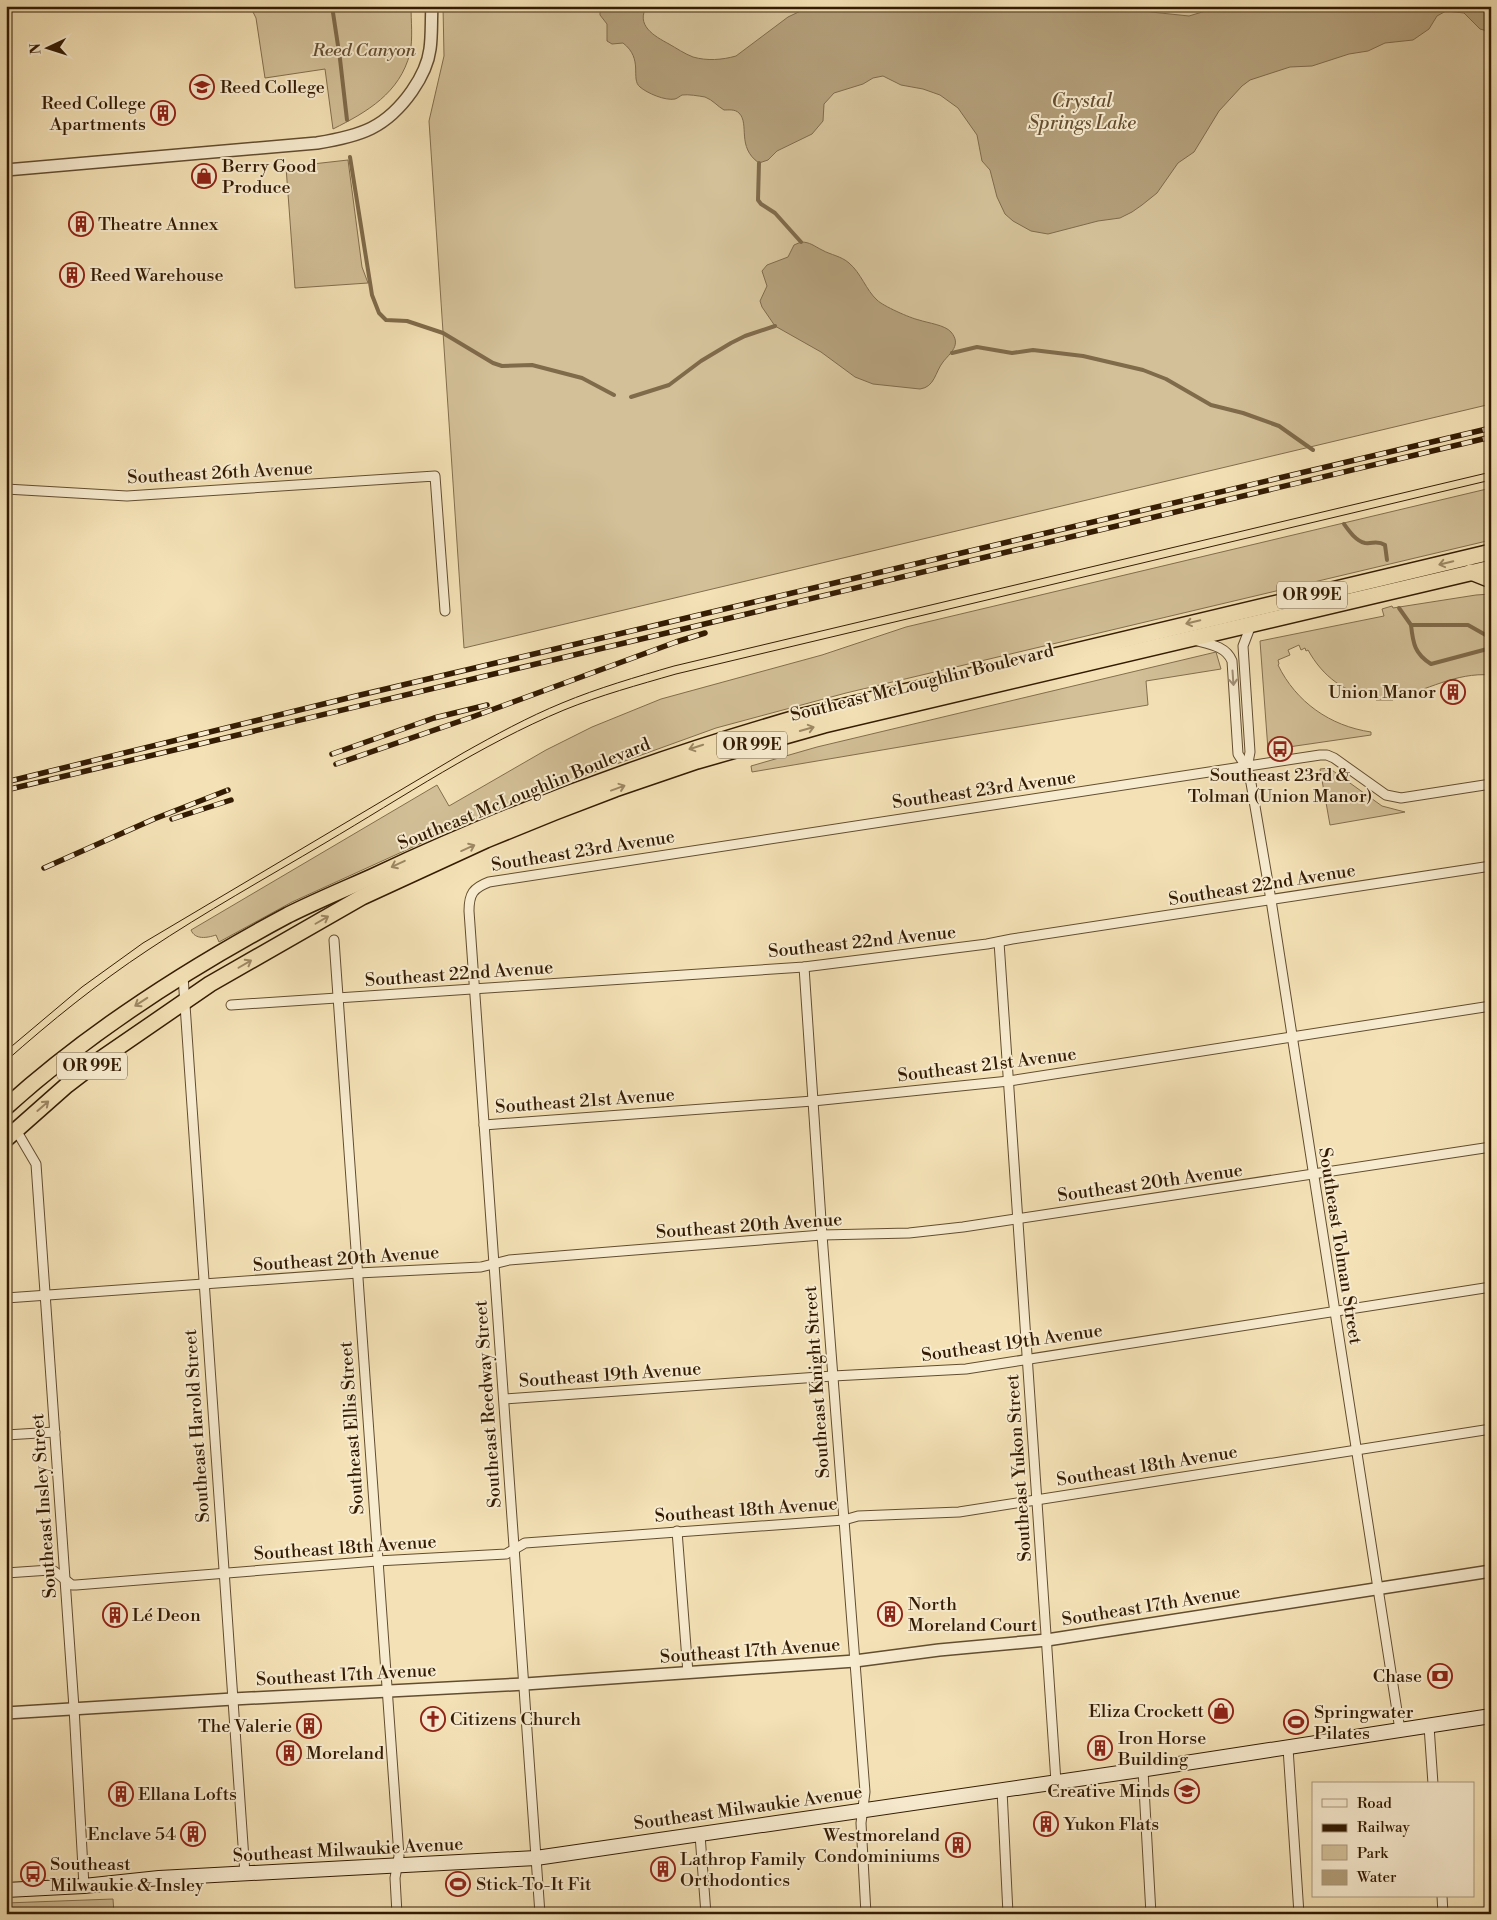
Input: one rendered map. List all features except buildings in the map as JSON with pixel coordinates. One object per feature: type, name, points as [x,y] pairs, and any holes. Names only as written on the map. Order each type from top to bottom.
[{"type":"highway","name":"Southeast McLoughlin Boulevard","points":[[11,1135],[67,1085],[94,1064],[210,984],[362,897],[486,840],[615,789],[736,749],[824,725],[1251,625],[1402,581],[1491,552]]},
{"type":"highway","name":"Southeast McLoughlin Boulevard","points":[[1402,581],[1491,568]]},
{"type":"highway","points":[[1471,572],[1491,580]]},
{"type":"highway","name":"Southeast McLoughlin Boulevard","points":[[6,1107],[56,1063],[122,1015],[210,959],[290,914],[461,835],[597,782],[679,753],[802,716],[1384,586]]},
{"type":"main road","name":"Southeast Milwaukie Avenue","points":[[6,1890],[84,1886],[159,1878],[536,1858],[1143,1770],[1491,1716]]},
{"type":"street","points":[[6,170],[133,160],[338,140],[356,136],[381,124],[393,114],[404,102],[423,73],[430,49],[432,6]]},
{"type":"street","name":"Southeast 26th Avenue","points":[[6,489],[127,496],[435,476],[446,611]]},
{"type":"street","name":"Southeast Tolman Street","points":[[1251,625],[1243,646],[1250,752],[1247,768],[1271,900],[1312,1175],[1400,1730]]},
{"type":"street","name":"Southeast Tolman Street","points":[[1191,639],[1222,648],[1229,653],[1232,661],[1238,754],[1247,768]]},
{"type":"street","name":"Southeast 23rd Avenue","points":[[473,892],[477,887],[489,882],[1327,755],[1386,795],[1400,798],[1491,784]]},
{"type":"street","name":"Southeast 22nd Avenue","points":[[231,1005],[804,967],[1000,942],[1491,866]]},
{"type":"street","name":"Southeast Reedway Street","points":[[473,892],[470,898],[469,911],[540,1914]]},
{"type":"street","name":"Southeast Ellis Street","points":[[334,940],[399,1856],[395,1878],[397,1914]]},
{"type":"street","name":"Southeast Yukon Street","points":[[1000,942],[1056,1782]]},
{"type":"street","name":"Southeast Knight Street","points":[[804,967],[822,1236],[864,1792],[861,1823],[866,1914]]},
{"type":"street","name":"Southeast Harold Street","points":[[183,976],[245,1874]]},
{"type":"street","name":"Southeast 21st Avenue","points":[[484,1125],[813,1101],[1009,1081],[1491,1006]]},
{"type":"street","name":"Southeast Insley Street","points":[[11,1135],[36,1164],[74,1708],[84,1886]]},
{"type":"street","name":"Southeast 20th Avenue","points":[[6,1298],[358,1273],[481,1267],[518,1259],[822,1236],[910,1233],[1018,1219],[1491,1147]]},
{"type":"street","name":"Southeast 19th Avenue","points":[[504,1399],[833,1376],[945,1372],[1491,1287]]},
{"type":"street","name":"Southeast 18th Avenue","points":[[6,1574],[50,1570],[72,1585],[76,1585],[224,1572],[506,1554],[525,1543],[844,1520],[858,1516],[959,1512],[1491,1429]]},
{"type":"street","points":[[6,1435],[55,1432]]},
{"type":"street","points":[[677,1531],[688,1673]]},
{"type":"street","name":"Southeast 17th Avenue","points":[[6,1713],[525,1684],[855,1661],[939,1650],[1047,1640],[1491,1571]]},
{"type":"street","points":[[1429,1726],[1433,1782]]},
{"type":"street","points":[[1288,1748],[1299,1914]]},
{"type":"street","points":[[1143,1770],[1151,1914]]},
{"type":"street","points":[[1002,1790],[1008,1914]]},
{"type":"street","points":[[700,1835],[706,1914]]},
{"type":"street","points":[[1442,1898],[1443,1914]]},
{"type":"green space","name":"Reed Canyon","points":[[250,6],[411,6],[412,36],[410,53],[399,79],[381,100],[358,116],[333,129],[325,69],[265,78],[256,18]]},
{"type":"green space","points":[[443,6],[1491,6],[1491,404],[464,648],[429,121],[444,56]]},
{"type":"green space","points":[[348,160],[362,267],[368,283],[295,288],[286,167]]},
{"type":"green space","points":[[1491,488],[1491,540],[846,693],[716,728],[539,792],[470,821],[292,902],[219,942],[216,935],[198,937],[191,930],[437,785],[449,806],[546,750],[592,727],[661,699],[822,655],[906,627]]},
{"type":"green space","points":[[1491,594],[1491,675],[1465,676],[1393,698],[1393,700],[1376,700],[1375,698],[1364,696],[1345,688],[1336,682],[1328,676],[1305,648],[1301,650],[1299,645],[1288,650],[1290,655],[1278,660],[1278,665],[1294,690],[1328,718],[1356,729],[1371,732],[1371,735],[1268,750],[1260,641],[1384,616],[1382,609],[1392,606],[1393,608]]},
{"type":"green space","points":[[1216,652],[1221,669],[1146,681],[1148,705],[752,772],[751,766],[817,747]]},
{"type":"green space","points":[[1329,768],[1382,806],[1405,812],[1330,825],[1320,769]]},
{"type":"green space","points":[[113,1899],[114,1914],[6,1914],[6,1903]]},
{"type":"water","name":"Crystal Springs Lake","points":[[600,6],[647,6],[643,19],[652,33],[690,56],[709,59],[736,56],[788,17],[811,6],[1126,6],[1151,12],[1189,16],[1222,6],[1491,6],[1491,32],[1480,29],[1464,13],[1446,11],[1437,16],[1429,29],[1413,40],[1385,43],[1368,51],[1349,54],[1312,66],[1290,67],[1250,80],[1219,111],[1194,152],[1178,163],[1157,193],[1142,205],[1120,218],[1098,221],[1048,234],[1031,231],[1005,214],[997,197],[990,170],[982,161],[977,135],[958,108],[940,95],[923,89],[901,85],[883,76],[873,78],[863,84],[834,93],[824,104],[823,121],[812,134],[777,151],[768,160],[759,163],[752,157],[745,143],[744,123],[739,113],[732,110],[724,110],[705,97],[682,95],[675,99],[666,99],[647,92],[640,87],[636,79],[635,62],[629,49],[623,43],[612,44],[607,41],[607,24],[600,15]]},
{"type":"water","points":[[801,242],[809,243],[846,261],[857,272],[873,296],[885,305],[909,317],[941,326],[951,332],[955,341],[954,348],[940,366],[929,385],[920,389],[873,384],[855,377],[821,352],[775,326],[760,301],[767,286],[762,271],[767,265],[788,257],[794,245]]},
{"type":"waterway","points":[[332,6],[347,120]]},
{"type":"waterway","points":[[350,157],[372,295],[379,313],[386,320],[407,321],[443,333],[493,363],[502,366],[532,365],[582,378],[614,395]]},
{"type":"waterway","points":[[759,163],[758,200],[775,213],[801,242]]},
{"type":"waterway","points":[[631,397],[669,385],[701,361],[731,343],[775,326]]},
{"type":"waterway","points":[[952,353],[977,347],[1012,353],[1033,350],[1083,356],[1143,370],[1166,379],[1211,405],[1243,413],[1279,426],[1313,450]]},
{"type":"waterway","points":[[1344,524],[1362,542],[1375,542],[1385,545],[1387,560]]},
{"type":"waterway","points":[[1399,608],[1411,625],[1468,625],[1491,638]]},
{"type":"waterway","points":[[1411,625],[1418,652],[1431,664],[1491,648]]},
{"type":"tram line","points":[[6,1051],[82,987],[143,943],[463,753],[549,708],[617,683],[674,666],[1491,472]]},
{"type":"tram line","points":[[6,1061],[93,989],[191,922],[442,772],[502,739],[564,710],[676,674],[1491,480]]},
{"type":"railway","points":[[6,782],[356,696],[1491,428]]},
{"type":"railway","points":[[6,790],[1491,437]]},
{"type":"railway","points":[[336,764],[705,633]]},
{"type":"railway","points":[[332,754],[434,718],[487,705]]},
{"type":"railway","points":[[44,868],[154,819],[228,790]]},
{"type":"railway","points":[[172,819],[231,800]]},
{"type":"place","name":"Reed College","points":[[202,87]]},
{"type":"place","name":"Reed College Apartments","points":[[163,113]]},
{"type":"place","name":"Berry Good Produce","points":[[204,176]]},
{"type":"place","name":"Theatre Annex","points":[[81,224]]},
{"type":"place","name":"Reed Warehouse","points":[[72,275]]},
{"type":"place","name":"Union Manor","points":[[1453,692]]},
{"type":"place","name":"Southeast 23rd & Tolman (Union Manor)","points":[[1280,749]]},
{"type":"place","name":"North Moreland Court","points":[[890,1614]]},
{"type":"place","name":"Lé Deon","points":[[115,1615]]},
{"type":"place","name":"Chase","points":[[1440,1676]]},
{"type":"place","name":"Eliza Crockett","points":[[1221,1711]]},
{"type":"place","name":"Citizens Church","points":[[433,1719]]},
{"type":"place","name":"Springwater Pilates","points":[[1296,1722]]},
{"type":"place","name":"The Valerie","points":[[309,1726]]},
{"type":"place","name":"Iron Horse Building","points":[[1100,1748]]},
{"type":"place","name":"Moreland","points":[[289,1753]]},
{"type":"place","name":"Creative Minds","points":[[1187,1791]]},
{"type":"place","name":"Ellana Lofts","points":[[121,1794]]},
{"type":"place","name":"Yukon Flats","points":[[1046,1824]]},
{"type":"place","name":"Enclave 54","points":[[193,1834]]},
{"type":"place","name":"Westmoreland Condominiums","points":[[958,1845]]},
{"type":"place","name":"Lathrop Family Orthodontics","points":[[663,1869]]},
{"type":"place","name":"Southeast Milwaukie & Insley","points":[[33,1874]]},
{"type":"place","name":"Stick-To-It Fit","points":[[458,1884]]}]
